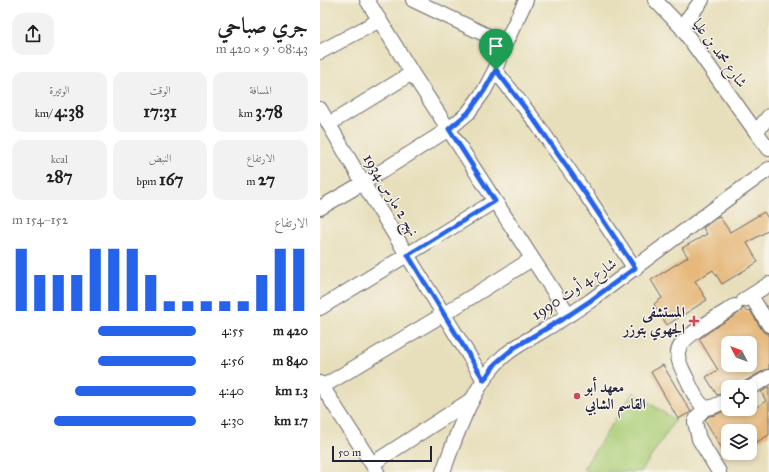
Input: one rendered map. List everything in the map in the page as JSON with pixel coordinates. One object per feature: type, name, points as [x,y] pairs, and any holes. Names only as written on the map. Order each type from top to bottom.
[{"type":"street","points":[[367,0],[412,73],[569,315]]},
{"type":"street","points":[[413,0],[505,44]]},
{"type":"street","points":[[320,208],[449,129],[468,113],[484,91],[496,70],[505,44],[526,0]]},
{"type":"street","name":"شارع محمد بن عليا","points":[[654,0],[681,27],[769,149]]},
{"type":"street","points":[[681,27],[702,0]]},
{"type":"street","points":[[320,52],[380,20]]},
{"type":"street","points":[[496,70],[535,121],[635,268]]},
{"type":"street","points":[[329,124],[412,73]]},
{"type":"street","name":"نهج 2 مارس 1934","points":[[320,110],[484,380]]},
{"type":"street","points":[[756,132],[769,116]]},
{"type":"street","name":"شارع 4 أوت 1990","points":[[443,472],[471,400],[496,363],[504,355],[590,301],[730,196],[769,169]]},
{"type":"street","points":[[320,308],[495,201]]},
{"type":"street","points":[[471,400],[374,468],[321,385],[444,314],[532,259]]},
{"type":"street","points":[[705,408],[696,399],[679,360],[678,353],[680,346],[701,327],[769,284]]},
{"type":"street","points":[[742,301],[769,325]]},
{"type":"street","points":[[757,384],[769,377]]},
{"type":"street","points":[[719,472],[699,438],[694,422],[705,408],[721,403]]},
{"type":"green space","points":[[633,392],[675,420],[641,472],[588,472],[583,469]]},
{"type":"building","points":[[764,212],[769,220],[769,230],[747,243],[758,262],[722,284],[713,270],[695,281],[707,300],[667,325],[654,304],[662,298],[651,280],[688,257],[682,248],[707,234],[703,228],[719,216],[730,232]]},
{"type":"building","points":[[743,308],[747,312],[750,310],[762,330],[765,333],[769,333],[769,369],[747,380],[721,380],[721,394],[717,395],[706,377],[718,370],[699,339],[739,313]]},
{"type":"building","points":[[663,365],[691,412],[678,419],[651,372]]},
{"type":"building","points":[[769,387],[769,435],[757,442],[757,424],[721,424],[721,447],[705,420],[709,416],[721,412],[721,416],[757,416],[757,407],[766,401],[761,392]]},
{"type":"place","name":"المستشفى الجهوي بتوزر","points":[[694,321]]},
{"type":"place","name":"معهد أبو القاسم الشابي","points":[[577,396]]},
{"type":"route","points":[[496,70],[535,121],[635,268],[569,315],[504,355],[496,363],[484,380],[408,255],[495,201],[449,129],[468,113],[484,91],[496,70]]}]
